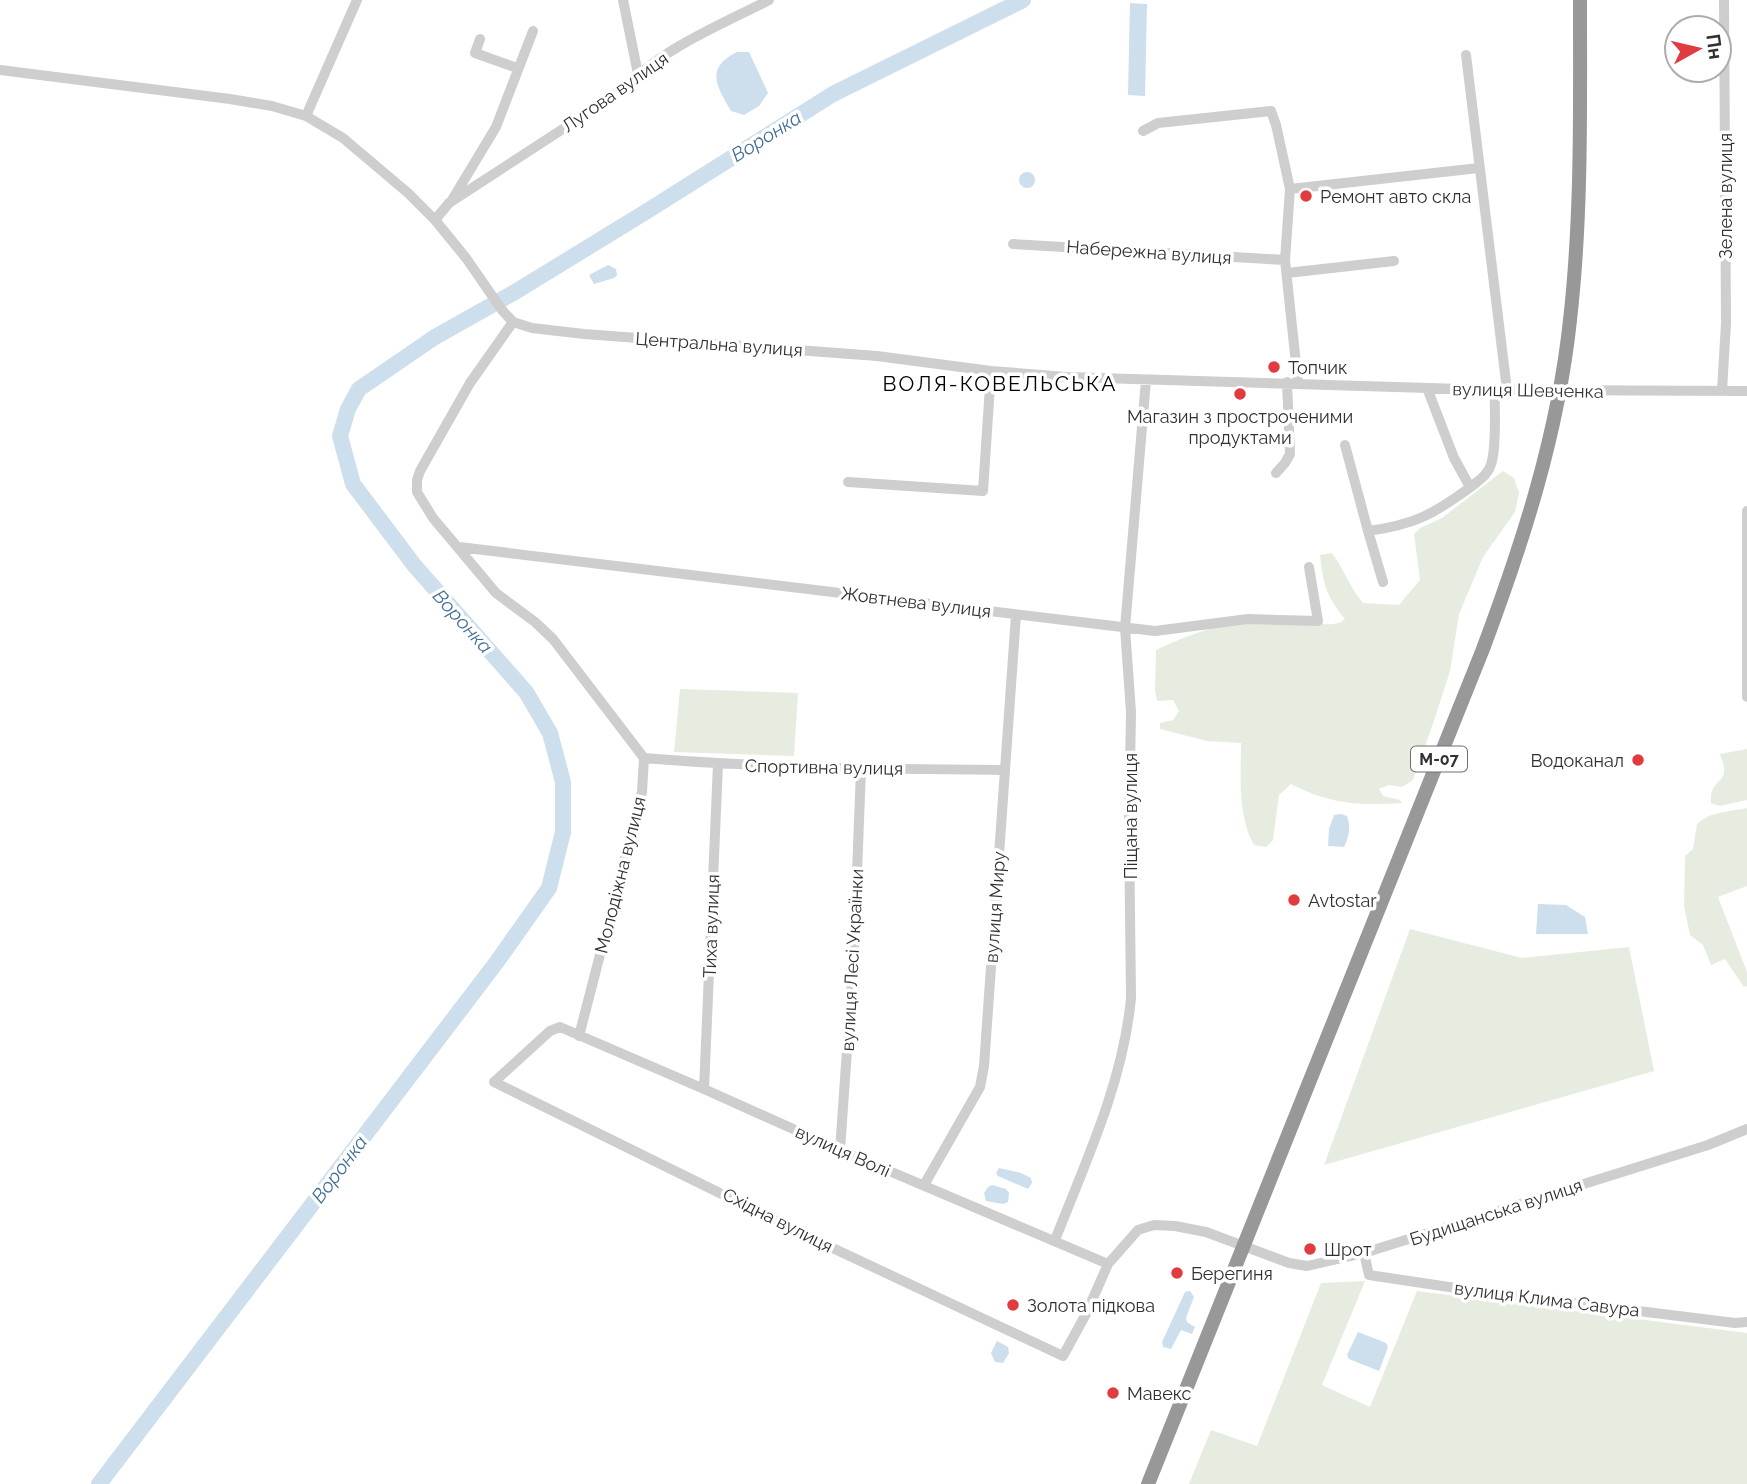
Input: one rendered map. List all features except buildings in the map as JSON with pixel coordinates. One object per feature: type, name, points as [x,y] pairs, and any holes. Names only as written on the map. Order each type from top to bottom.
[{"type":"highway","name":"М-07","points":[[1148,1484],[1483,649],[1516,559],[1545,460],[1570,320],[1576,255],[1580,0]]},
{"type":"street","points":[[306,116],[357,0]]},
{"type":"street","points":[[623,0],[638,74]]},
{"type":"street","name":"Лугова вулиця","points":[[435,220],[449,204],[629,86],[638,74],[658,58],[769,0]]},
{"type":"street","name":"Зелена вулиця","points":[[1721,391],[1726,323],[1724,0]]},
{"type":"street","points":[[449,204],[496,127],[533,31]]},
{"type":"street","points":[[480,40],[475,53],[517,68]]},
{"type":"street","points":[[1466,55],[1507,390]]},
{"type":"street","points":[[0,70],[230,99],[272,106],[306,116],[343,138],[408,193],[435,220],[513,322],[470,383],[420,471],[417,492],[432,518],[459,547],[477,573],[496,593],[553,639],[644,758]]},
{"type":"street","points":[[1143,131],[1158,123],[1271,111],[1290,189],[1285,260],[1292,383],[1290,454],[1276,472]]},
{"type":"street","points":[[1290,189],[1479,168]]},
{"type":"street","name":"Набережна вулиця","points":[[1013,244],[1285,260]]},
{"type":"street","points":[[1287,273],[1394,261]]},
{"type":"street","name":"Центральна вулиця","points":[[513,322],[533,328],[584,334],[877,356],[991,371],[1067,377],[1292,383]]},
{"type":"street","points":[[848,482],[983,492],[991,371]]},
{"type":"street","name":"Піщана вулиця","points":[[1055,1240],[1122,1060],[1131,998],[1131,712],[1125,628],[1146,380]]},
{"type":"street","name":"вулиця Шевченка","points":[[1292,383],[1495,390],[1747,391]]},
{"type":"street","points":[[1427,388],[1454,458],[1470,487]]},
{"type":"street","points":[[1368,531],[1395,528],[1437,512],[1486,475],[1492,462],[1495,390]]},
{"type":"street","points":[[1345,445],[1383,582]]},
{"type":"street","points":[[1747,511],[1747,695]]},
{"type":"street","name":"Жовтнева вулиця","points":[[459,547],[1125,628],[1168,630],[1248,619],[1318,621],[1309,567]]},
{"type":"street","name":"вулиця Миру","points":[[924,1185],[979,1087],[984,1066],[1016,615]]},
{"type":"street","name":"Спортивна вулиця","points":[[644,758],[718,764],[861,769],[1004,770]]},
{"type":"street","name":"Молодіжна вулиця","points":[[579,1036],[642,792],[644,758]]},
{"type":"street","name":"Тиха вулиця","points":[[704,1088],[718,764]]},
{"type":"street","name":"вулиця Лесі Українки","points":[[840,1150],[861,769]]},
{"type":"street","name":"вулиця Волі","points":[[494,1082],[550,1031],[560,1027],[1108,1264]]},
{"type":"street","name":"Східна вулиця","points":[[494,1082],[1063,1356]]},
{"type":"street","name":"Будищанська вулиця","points":[[1063,1356],[1087,1312],[1108,1264],[1138,1230],[1154,1224],[1206,1232],[1289,1263],[1307,1266],[1364,1253],[1708,1144],[1747,1129]]},
{"type":"street","name":"вулиця Клима Савура","points":[[1364,1253],[1369,1275],[1469,1290],[1735,1323],[1747,1322]]},
{"type":"shaded area","points":[[1503,471],[1514,478],[1519,493],[1515,512],[1483,557],[1459,614],[1450,671],[1413,780],[1402,787],[1389,785],[1379,789],[1383,796],[1400,800],[1402,803],[1372,804],[1332,800],[1291,784],[1279,795],[1273,840],[1266,847],[1254,845],[1242,808],[1241,743],[1207,741],[1160,729],[1160,723],[1173,720],[1179,711],[1173,700],[1157,701],[1156,650],[1180,639],[1231,623],[1340,622],[1345,619],[1326,589],[1320,555],[1332,553],[1363,603],[1399,605],[1420,580],[1414,534],[1420,528],[1442,518]]},
{"type":"shaded area","points":[[680,689],[798,693],[794,756],[674,752]]},
{"type":"shaded area","points":[[1747,749],[1747,800],[1720,806],[1711,803],[1712,791],[1724,772],[1720,754]]},
{"type":"shaded area","points":[[1747,808],[1747,886],[1718,897],[1747,972],[1747,986],[1744,987],[1725,959],[1711,965],[1703,945],[1690,935],[1684,906],[1685,856],[1693,849],[1697,824],[1714,814]]},
{"type":"shaded area","points":[[1410,929],[1522,958],[1629,947],[1654,1071],[1324,1165]]},
{"type":"shaded area","points":[[1365,1281],[1322,1385],[1370,1407],[1417,1291],[1747,1333],[1747,1484],[1189,1484],[1211,1430],[1257,1446],[1321,1283]]},
{"type":"water","points":[[1130,3],[1147,4],[1145,96],[1128,95]]},
{"type":"water","points":[[737,52],[749,52],[768,93],[759,106],[744,115],[731,111],[716,78],[720,64]]},
{"type":"water","points":[[1024,172],[1030,172],[1035,180],[1033,186],[1024,188],[1019,183],[1019,177]]},
{"type":"water","points":[[608,265],[616,269],[617,275],[594,284],[589,275]]},
{"type":"water","points":[[1334,815],[1347,816],[1349,824],[1346,843],[1344,847],[1328,846],[1329,829]]},
{"type":"water","points":[[1538,904],[1566,905],[1585,917],[1588,934],[1536,934]]},
{"type":"water","points":[[999,1168],[1021,1173],[1031,1178],[1032,1183],[1028,1189],[998,1176],[996,1173]]},
{"type":"water","points":[[992,1185],[1006,1189],[1009,1193],[1008,1202],[1003,1204],[986,1201],[984,1193]]},
{"type":"water","points":[[1190,1291],[1194,1297],[1186,1318],[1187,1322],[1195,1327],[1192,1334],[1181,1330],[1171,1349],[1163,1347],[1162,1342],[1185,1292]]},
{"type":"water","points":[[1358,1332],[1386,1343],[1388,1347],[1379,1371],[1349,1359],[1347,1355]]},
{"type":"water","points":[[997,1341],[1008,1347],[1009,1353],[1003,1363],[995,1362],[991,1353]]},
{"type":"waterway","name":"Воронка","points":[[99,1484],[496,963],[549,888],[563,832],[563,782],[550,733],[526,692],[414,565],[353,484],[340,436],[348,409],[359,389],[435,337],[515,292],[833,94],[1023,0]]},
{"type":"place","name":"Ремонт авто скла","points":[[1306,196]]},
{"type":"place","name":"Топчик","points":[[1274,367]]},
{"type":"place","name":"Магазин з простроченими продуктами","points":[[1240,394]]},
{"type":"place","name":"Водоканал","points":[[1638,760]]},
{"type":"place","name":"Avtostar","points":[[1294,900]]},
{"type":"place","name":"Шрот","points":[[1310,1249]]},
{"type":"place","name":"Берегиня","points":[[1177,1273]]},
{"type":"place","name":"Золота підкова","points":[[1013,1305]]},
{"type":"place","name":"Мавекс","points":[[1113,1393]]},
{"type":"district","name":"ВОЛЯ-КОВЕЛЬСЬКА","points":[[1000,383]]}]
